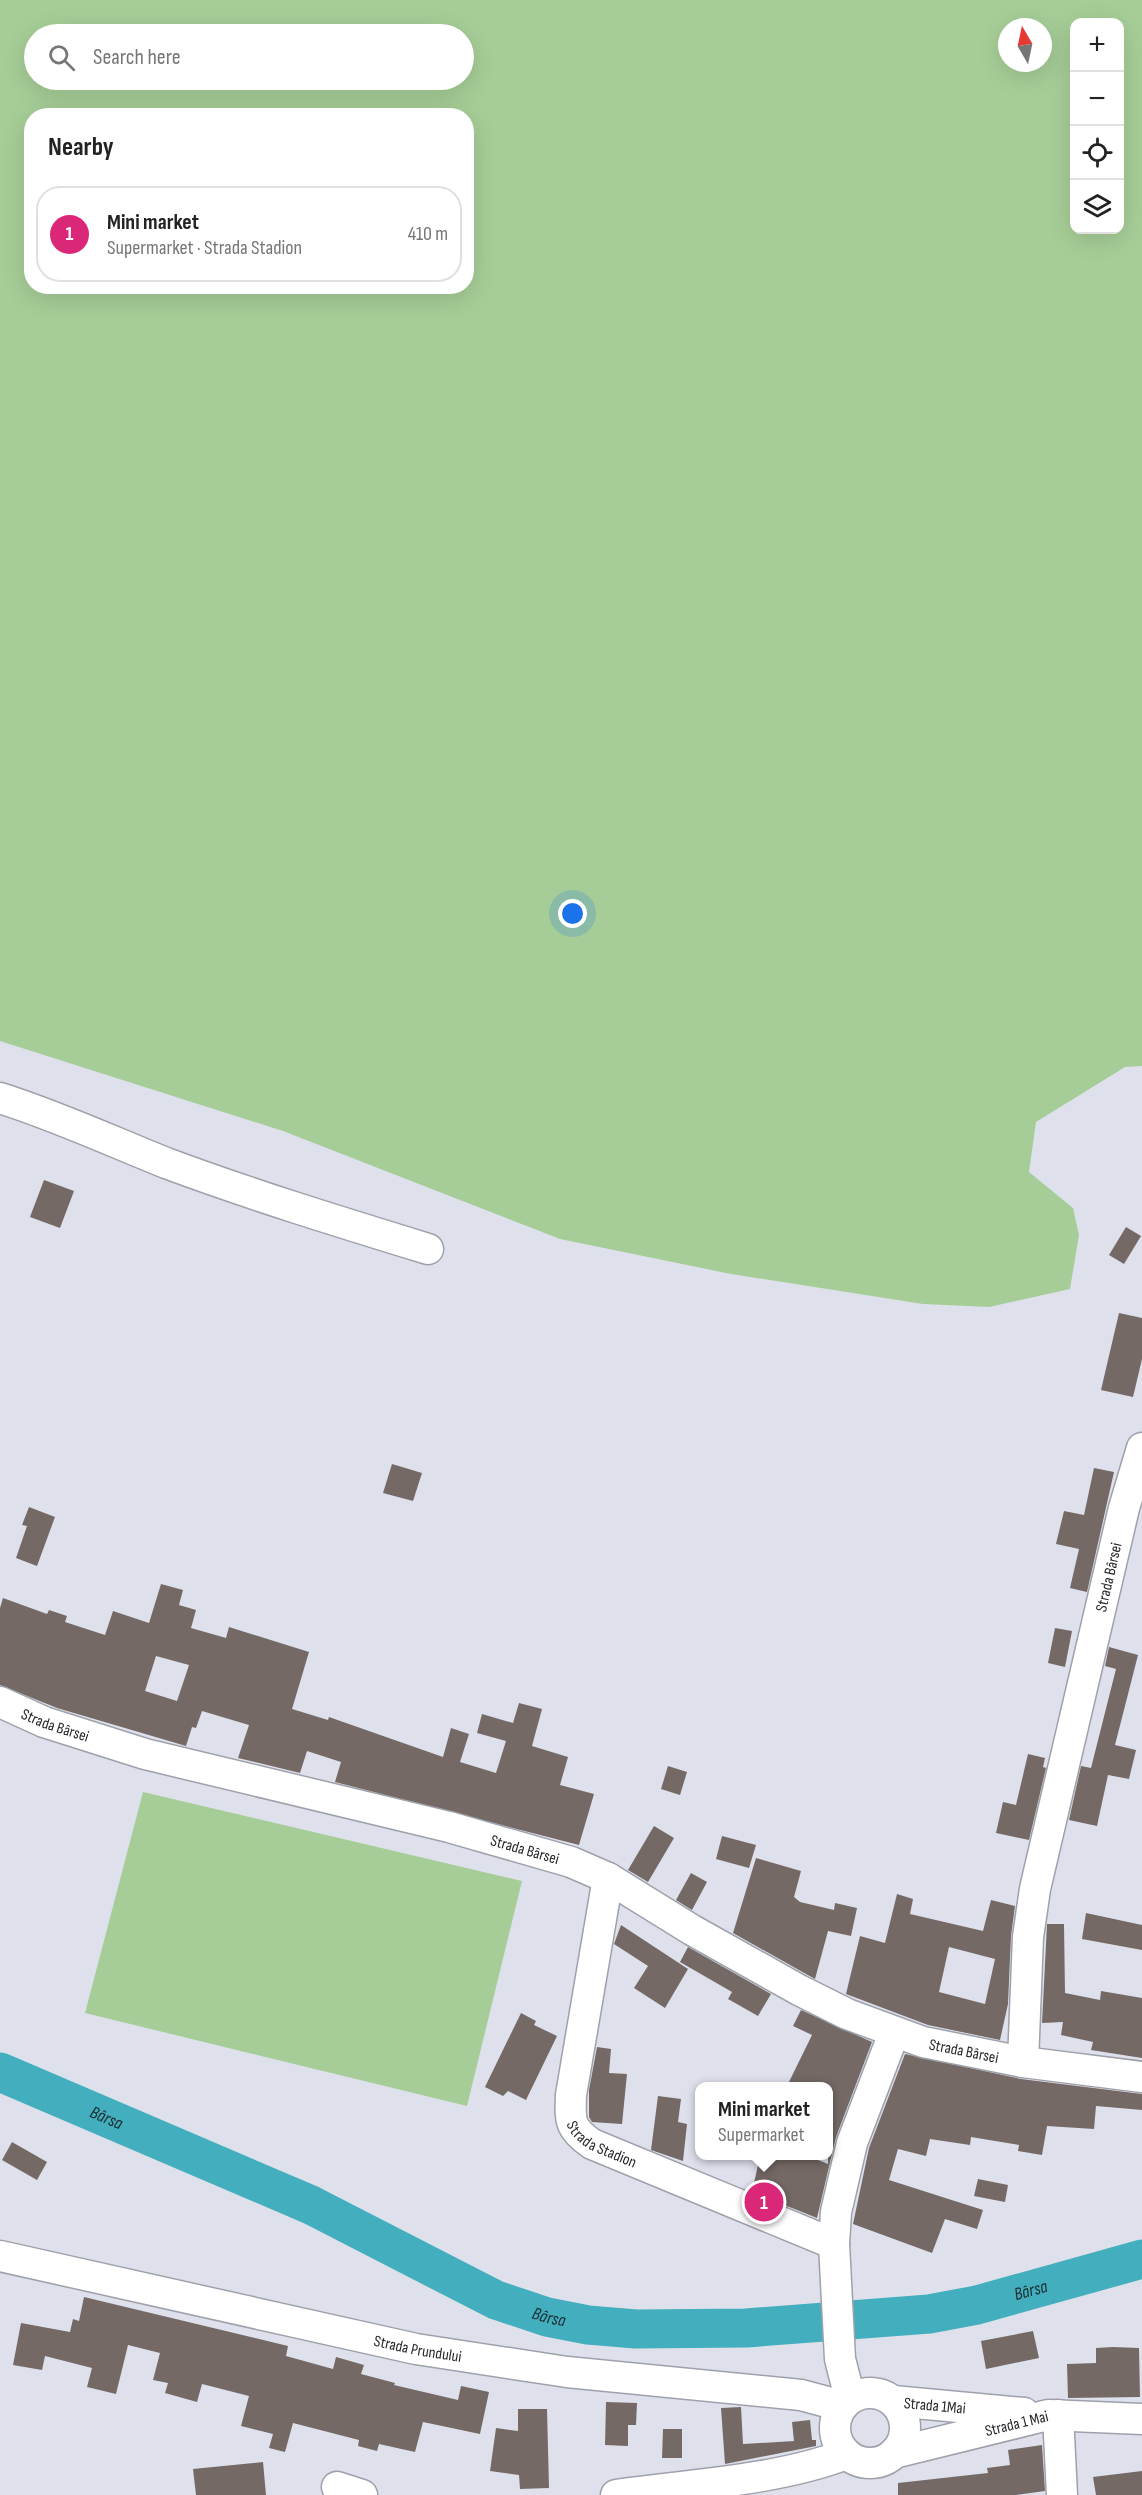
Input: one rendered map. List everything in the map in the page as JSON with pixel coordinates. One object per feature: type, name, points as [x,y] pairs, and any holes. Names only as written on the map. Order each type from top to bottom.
[{"type":"street","points":[[0,1098],[294,1208],[428,1249]]},
{"type":"street","name":"Strada Bârsei","points":[[1023,2062],[1028,1937],[1035,1889],[1124,1508],[1142,1448]]},
{"type":"street","name":"Strada Bârsei","points":[[0,1702],[44,1722],[104,1742],[214,1773],[521,1846],[608,1878],[759,1968],[847,2013],[894,2033],[963,2052],[1142,2077]]},
{"type":"street","name":"Strada Stadion","points":[[608,1878],[571,2095],[571,2124],[579,2135],[592,2144],[834,2244]]},
{"type":"street","points":[[846,2402],[840,2359],[836,2289],[834,2244],[836,2212],[852,2143],[894,2033]]},
{"type":"street","name":"Strada Prundului","points":[[0,2256],[416,2349],[567,2372],[801,2395],[846,2402]]},
{"type":"street","points":[[872,2392],[893,2401],[904,2421],[905,2433],[894,2453],[885,2459],[865,2463],[846,2454],[835,2436],[836,2415],[846,2402],[872,2392]]},
{"type":"street","name":"Strada 1Mai","points":[[893,2401],[1053,2415]]},
{"type":"street","points":[[1053,2415],[1062,2495]]},
{"type":"street","name":"Strada 1 Mai","points":[[894,2453],[1053,2415],[1142,2419]]},
{"type":"street","points":[[616,2495],[781,2472],[846,2454]]},
{"type":"green space","points":[[0,0],[1142,0],[1142,1066],[1125,1067],[1036,1122],[1029,1172],[1073,1208],[1079,1235],[1070,1289],[989,1307],[923,1304],[731,1274],[560,1239],[283,1131],[0,1041]]},
{"type":"green space","points":[[143,1792],[522,1881],[467,2106],[85,2013]]},
{"type":"building","points":[[44,1180],[74,1191],[60,1228],[30,1217]]},
{"type":"building","points":[[1126,1227],[1141,1236],[1124,1264],[1109,1255]]},
{"type":"building","points":[[1119,1313],[1142,1318],[1142,1359],[1133,1397],[1101,1390]]},
{"type":"building","points":[[392,1464],[422,1473],[413,1501],[383,1493]]},
{"type":"building","points":[[1094,1468],[1114,1472],[1087,1592],[1070,1588],[1079,1549],[1056,1544],[1064,1511],[1084,1515]]},
{"type":"building","points":[[29,1507],[55,1517],[37,1566],[16,1558],[27,1526],[22,1525]]},
{"type":"building","points":[[161,1584],[183,1590],[179,1605],[196,1610],[191,1628],[226,1638],[229,1627],[309,1652],[292,1709],[328,1720],[329,1717],[443,1757],[451,1728],[469,1734],[460,1762],[496,1773],[506,1741],[477,1733],[482,1714],[513,1723],[519,1703],[542,1709],[532,1746],[568,1757],[560,1785],[594,1794],[579,1845],[335,1782],[341,1762],[307,1751],[300,1773],[238,1758],[249,1725],[202,1711],[196,1728],[192,1727],[186,1746],[57,1708],[0,1685],[0,1608],[3,1598],[47,1614],[49,1610],[67,1616],[65,1622],[105,1635],[113,1611],[149,1623]],"holes":[[[156,1656],[189,1665],[177,1701],[145,1691]]]},
{"type":"building","points":[[1055,1628],[1072,1631],[1065,1667],[1048,1663]]},
{"type":"building","points":[[1109,1647],[1138,1655],[1115,1745],[1136,1750],[1129,1779],[1108,1775],[1097,1826],[1069,1820],[1081,1766],[1091,1768],[1116,1669],[1105,1666]]},
{"type":"building","points":[[1028,1754],[1045,1758],[1043,1767],[1046,1768],[1029,1840],[996,1833],[1003,1802],[1016,1805]]},
{"type":"building","points":[[668,1766],[687,1772],[680,1795],[661,1789]]},
{"type":"building","points":[[654,1826],[674,1838],[648,1882],[628,1870]]},
{"type":"building","points":[[722,1836],[756,1845],[749,1868],[716,1859]]},
{"type":"building","points":[[756,1858],[801,1871],[794,1897],[800,1902],[834,1910],[835,1903],[857,1908],[851,1936],[828,1931],[815,1979],[733,1933]]},
{"type":"building","points":[[691,1873],[707,1882],[692,1910],[676,1900]]},
{"type":"building","points":[[897,1894],[913,1899],[910,1914],[983,1931],[991,1900],[1015,1906],[1011,1936],[1008,2004],[1000,2040],[928,2025],[846,1994],[860,1936],[885,1943]],"holes":[[[949,1947],[995,1959],[985,2004],[939,1992]]]},
{"type":"building","points":[[1086,1913],[1142,1925],[1142,1950],[1082,1939]]},
{"type":"building","points":[[1047,1924],[1064,1924],[1065,1993],[1100,2000],[1101,1991],[1142,1998],[1142,2058],[1091,2050],[1093,2042],[1061,2035],[1063,2022],[1042,2023]]},
{"type":"building","points":[[621,1925],[688,1969],[665,2008],[634,1988],[648,1966],[614,1944]]},
{"type":"building","points":[[688,1947],[771,1994],[758,2016],[728,1999],[732,1992],[680,1962]]},
{"type":"building","points":[[801,2010],[872,2042],[833,2150],[833,2082],[789,2082],[812,2035],[793,2026]]},
{"type":"building","points":[[521,2013],[536,2021],[534,2025],[557,2036],[526,2100],[508,2091],[503,2096],[485,2087]]},
{"type":"building","points":[[597,2047],[611,2049],[609,2073],[627,2074],[622,2124],[592,2122],[589,2117],[589,2090]]},
{"type":"building","points":[[905,2054],[1021,2079],[1142,2094],[1142,2110],[1096,2106],[1094,2129],[1047,2126],[1042,2155],[1018,2151],[1019,2145],[971,2137],[970,2145],[930,2139],[926,2156],[898,2149],[889,2180],[983,2210],[977,2229],[945,2219],[932,2253],[853,2224],[869,2148]]},
{"type":"building","points":[[658,2096],[681,2099],[678,2122],[687,2124],[683,2161],[651,2150]]},
{"type":"building","points":[[12,2142],[47,2162],[37,2180],[2,2160]]},
{"type":"building","points":[[759,2160],[818,2160],[828,2164],[828,2160],[831,2160],[817,2218],[752,2192]]},
{"type":"building","points":[[978,2179],[1008,2185],[1005,2202],[974,2196]]},
{"type":"building","points":[[84,2297],[288,2346],[286,2356],[333,2369],[336,2357],[364,2365],[361,2374],[395,2383],[394,2385],[458,2400],[461,2386],[489,2392],[480,2434],[423,2422],[415,2452],[379,2444],[377,2451],[358,2446],[359,2440],[293,2423],[285,2452],[269,2448],[273,2434],[241,2426],[249,2396],[202,2384],[197,2402],[165,2393],[168,2383],[153,2380],[160,2353],[128,2345],[116,2394],[87,2387],[92,2368],[45,2356],[42,2370],[13,2365],[21,2323],[70,2332],[73,2319],[79,2321]]},
{"type":"building","points":[[1033,2331],[1039,2358],[986,2369],[981,2341]]},
{"type":"building","points":[[1096,2348],[1139,2348],[1140,2397],[1068,2398],[1067,2364],[1096,2363]]},
{"type":"building","points":[[606,2402],[637,2403],[636,2425],[628,2425],[628,2446],[605,2445]]},
{"type":"building","points":[[741,2407],[743,2444],[794,2441],[792,2422],[810,2420],[812,2440],[816,2440],[816,2446],[725,2464],[721,2408]]},
{"type":"building","points":[[518,2409],[547,2409],[549,2488],[520,2489],[519,2475],[490,2471],[496,2428],[518,2431]]},
{"type":"building","points":[[663,2429],[682,2429],[682,2458],[662,2458]]},
{"type":"building","points":[[1042,2445],[1045,2491],[1016,2495],[898,2495],[898,2483],[988,2473],[987,2468],[1010,2465],[1008,2450]]},
{"type":"building","points":[[263,2462],[266,2495],[196,2495],[193,2469]]},
{"type":"building","points":[[1142,2471],[1142,2495],[1096,2495],[1093,2477]]},
{"type":"waterway","name":"Bârsa","points":[[0,2072],[311,2205],[496,2300],[547,2317],[588,2325],[636,2329],[746,2328],[929,2314],[977,2305],[1142,2259]]},
{"type":"place","name":"Mini market","points":[[764,2202]]}]
